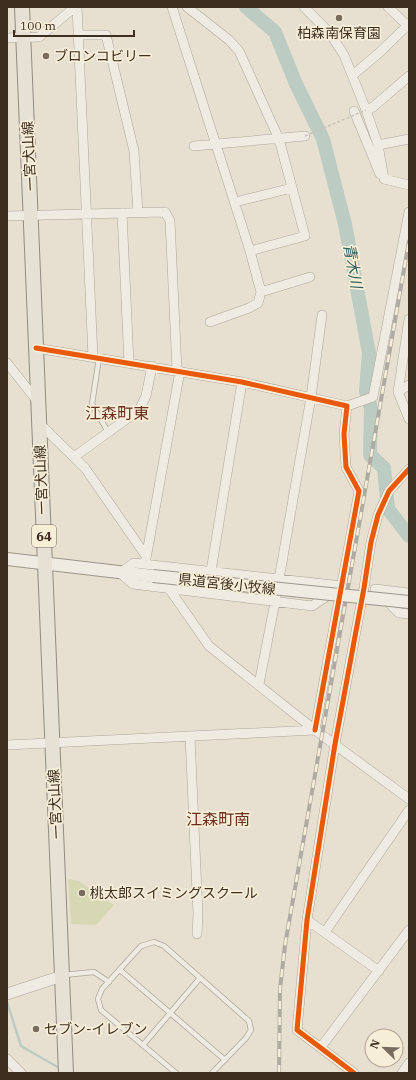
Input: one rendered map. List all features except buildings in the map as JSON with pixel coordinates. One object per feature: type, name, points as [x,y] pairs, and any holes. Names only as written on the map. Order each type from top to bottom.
[{"type":"main road","name":"一宮犬山線","points":[[22,7],[32,216],[44,562],[66,1069]]},
{"type":"main road","name":"県道宮後小牧線","points":[[7,559],[44,562],[120,573],[409,602]]},
{"type":"street","points":[[7,38],[39,37],[76,7]]},
{"type":"street","points":[[76,7],[96,358]]},
{"type":"street","points":[[172,7],[235,202],[261,292],[258,303],[249,308],[210,322]]},
{"type":"street","points":[[187,7],[229,40],[239,51],[279,139],[305,236],[250,251]]},
{"type":"street","points":[[353,75],[408,27],[388,7]]},
{"type":"street","points":[[306,8],[329,32],[344,55],[353,75],[378,145],[384,179]]},
{"type":"street","points":[[78,35],[106,35],[134,151],[138,213]]},
{"type":"street","points":[[366,110],[373,107],[409,76]]},
{"type":"street","points":[[354,111],[378,171],[384,179],[409,185]]},
{"type":"street","points":[[194,146],[306,136]]},
{"type":"street","points":[[378,145],[409,139]]},
{"type":"street","points":[[235,202],[292,188]]},
{"type":"street","points":[[7,216],[165,212],[170,221],[178,370],[145,560]]},
{"type":"street","points":[[36,348],[178,370],[242,382],[347,406],[369,398],[409,212]]},
{"type":"street","points":[[122,213],[129,363]]},
{"type":"street","points":[[261,292],[310,277]]},
{"type":"street","points":[[259,684],[280,579],[311,397],[322,315]]},
{"type":"street","points":[[409,319],[398,392],[409,419]]},
{"type":"street","points":[[7,363],[38,402]]},
{"type":"street","points":[[74,457],[138,410],[144,403],[152,366]]},
{"type":"street","points":[[211,572],[242,382]]},
{"type":"street","points":[[398,392],[409,385]]},
{"type":"street","points":[[315,730],[359,491],[346,466],[344,434],[347,406]]},
{"type":"street","points":[[39,422],[74,457],[96,484],[145,560]]},
{"type":"street","points":[[354,1073],[297,1030],[307,920],[335,744],[371,542],[378,516],[389,491],[409,469]]},
{"type":"street","points":[[145,560],[211,572],[342,586],[312,606],[170,590],[133,584],[120,573],[134,563],[145,560]]},
{"type":"street","points":[[364,588],[409,593]]},
{"type":"street","points":[[375,589],[399,613],[409,614]]},
{"type":"street","points":[[170,590],[209,646],[259,684],[315,730],[409,799]]},
{"type":"street","points":[[7,745],[315,730]]},
{"type":"street","points":[[190,737],[198,914],[197,934]]},
{"type":"street","points":[[324,932],[409,810]]},
{"type":"street","points":[[307,920],[379,971]]},
{"type":"street","points":[[321,1048],[409,930]]},
{"type":"street","points":[[7,994],[62,976]]},
{"type":"street","points":[[8,1063],[21,1073]]},
{"type":"street","points":[[402,1073],[409,1063]]},
{"type":"lane","points":[[96,358],[92,404],[108,432]]},
{"type":"lane","points":[[176,1073],[101,1010],[98,999],[102,989],[141,946],[154,942],[164,946],[249,1021],[251,1030],[246,1038],[212,1073]]},
{"type":"lane","points":[[120,970],[225,1060]]},
{"type":"lane","points":[[62,976],[94,972],[109,982]]},
{"type":"lane","points":[[144,1045],[200,978]]},
{"type":"path","points":[[306,136],[366,110]]},
{"type":"green space","name":"桃太郎スイミングスクール","points":[[68,879],[79,881],[114,905],[96,925],[71,924]]},
{"type":"waterway","name":"青木川","points":[[246,7],[275,32],[296,84],[323,139],[345,224],[369,353],[366,391],[371,408],[370,455],[384,468],[388,509],[409,536]]},
{"type":"waterway","points":[[7,1002],[21,1046],[61,1069]]},
{"type":"railway","points":[[279,1073],[280,989],[285,945],[409,241]]},
{"type":"cycle path","points":[[36,348],[242,382],[347,406],[344,434],[346,467],[359,491],[315,730]]},
{"type":"cycle path","points":[[354,1073],[297,1030],[307,920],[335,744],[371,542],[378,515],[389,491],[409,469]]},
{"type":"place","name":"柏森南保育園","points":[[339,18]]},
{"type":"place","name":"ブロンコビリー","points":[[46,56]]},
{"type":"place","name":"桃太郎スイミングスクール","points":[[82,893]]},
{"type":"place","name":"セブン-イレブン","points":[[36,1029]]},
{"type":"district","name":"江森町東","points":[[117,413]]},
{"type":"district","name":"江森町南","points":[[218,819]]}]
